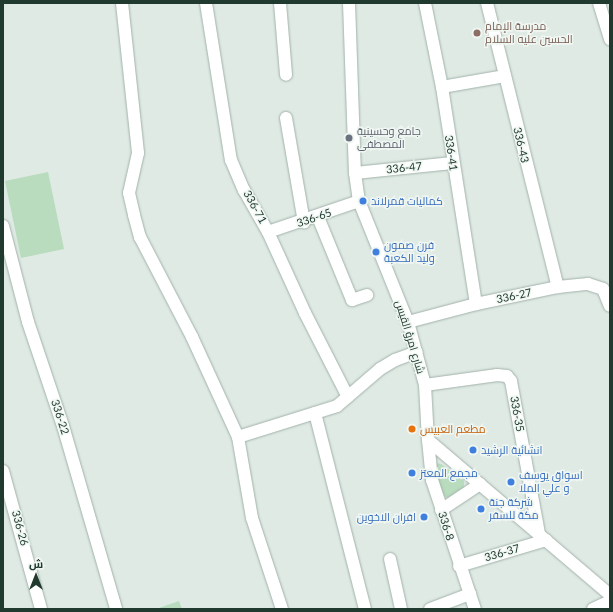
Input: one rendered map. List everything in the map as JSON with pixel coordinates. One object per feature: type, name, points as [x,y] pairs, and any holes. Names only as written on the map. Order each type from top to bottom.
[{"type":"street","points":[[122,3],[138,153],[129,193],[134,215],[140,237],[192,337],[238,437],[252,518],[282,609]]},
{"type":"street","name":"336-71","points":[[206,3],[231,160],[244,190],[268,232],[305,313],[348,397]]},
{"type":"street","points":[[280,3],[286,75]]},
{"type":"street","name":"شارع امرؤ القيس","points":[[349,3],[355,173],[359,201],[408,322],[417,352],[425,385],[428,440]]},
{"type":"street","name":"336-41","points":[[425,3],[442,87],[452,163],[476,304]]},
{"type":"street","name":"336-43","points":[[487,3],[558,287]]},
{"type":"street","points":[[599,3],[610,39]]},
{"type":"street","points":[[442,87],[505,76]]},
{"type":"street","points":[[286,118],[304,222]]},
{"type":"street","name":"336-47","points":[[355,173],[452,163]]},
{"type":"street","name":"336-65","points":[[268,232],[304,222],[359,201]]},
{"type":"street","points":[[318,217],[352,300],[367,295]]},
{"type":"street","name":"336-22","points":[[3,226],[28,322],[63,426],[116,609]]},
{"type":"street","name":"336-27","points":[[408,322],[476,304],[558,287],[588,284],[603,289],[610,306]]},
{"type":"street","points":[[238,437],[336,406],[380,369],[395,360],[417,352]]},
{"type":"street","name":"336-35","points":[[425,385],[497,375],[507,376],[511,381],[542,537]]},
{"type":"street","points":[[315,413],[365,609]]},
{"type":"street","points":[[428,440],[610,595]]},
{"type":"street","name":"336-8","points":[[428,440],[432,480],[459,566],[475,609]]},
{"type":"street","name":"336-26","points":[[3,471],[41,609]]},
{"type":"street","points":[[441,510],[480,484]]},
{"type":"street","name":"336-37","points":[[459,566],[542,537]]},
{"type":"street","points":[[390,559],[401,609]]},
{"type":"street","points":[[430,609],[470,594]]},
{"type":"street","points":[[594,609],[610,601]]},
{"type":"green space","points":[[48,172],[64,249],[21,258],[5,181]]},
{"type":"green space","points":[[436,463],[441,464],[464,481],[464,487],[448,498],[444,496],[434,468]]},
{"type":"green space","points":[[179,601],[182,609],[156,609]]},
{"type":"place","name":"مدرسة الإمام الحسين عليه السلام","points":[[477,33]]},
{"type":"place","name":"جامع وحسينية المصطفى","points":[[349,138]]},
{"type":"place","name":"كماليات قمرلاند","points":[[363,201]]},
{"type":"place","name":"فرن صمون وليد الكعبة","points":[[376,252]]},
{"type":"place","name":"مطعم العبيس","points":[[412,429]]},
{"type":"place","name":"انشائية الرشيد","points":[[473,450]]},
{"type":"place","name":"مجمع المعتز","points":[[412,473]]},
{"type":"place","name":"اسواق يوسف و علي الملا","points":[[511,482]]},
{"type":"place","name":"شركة جنة مكة للسفر","points":[[481,509]]},
{"type":"place","name":"افران الاخوين","points":[[424,517]]}]
